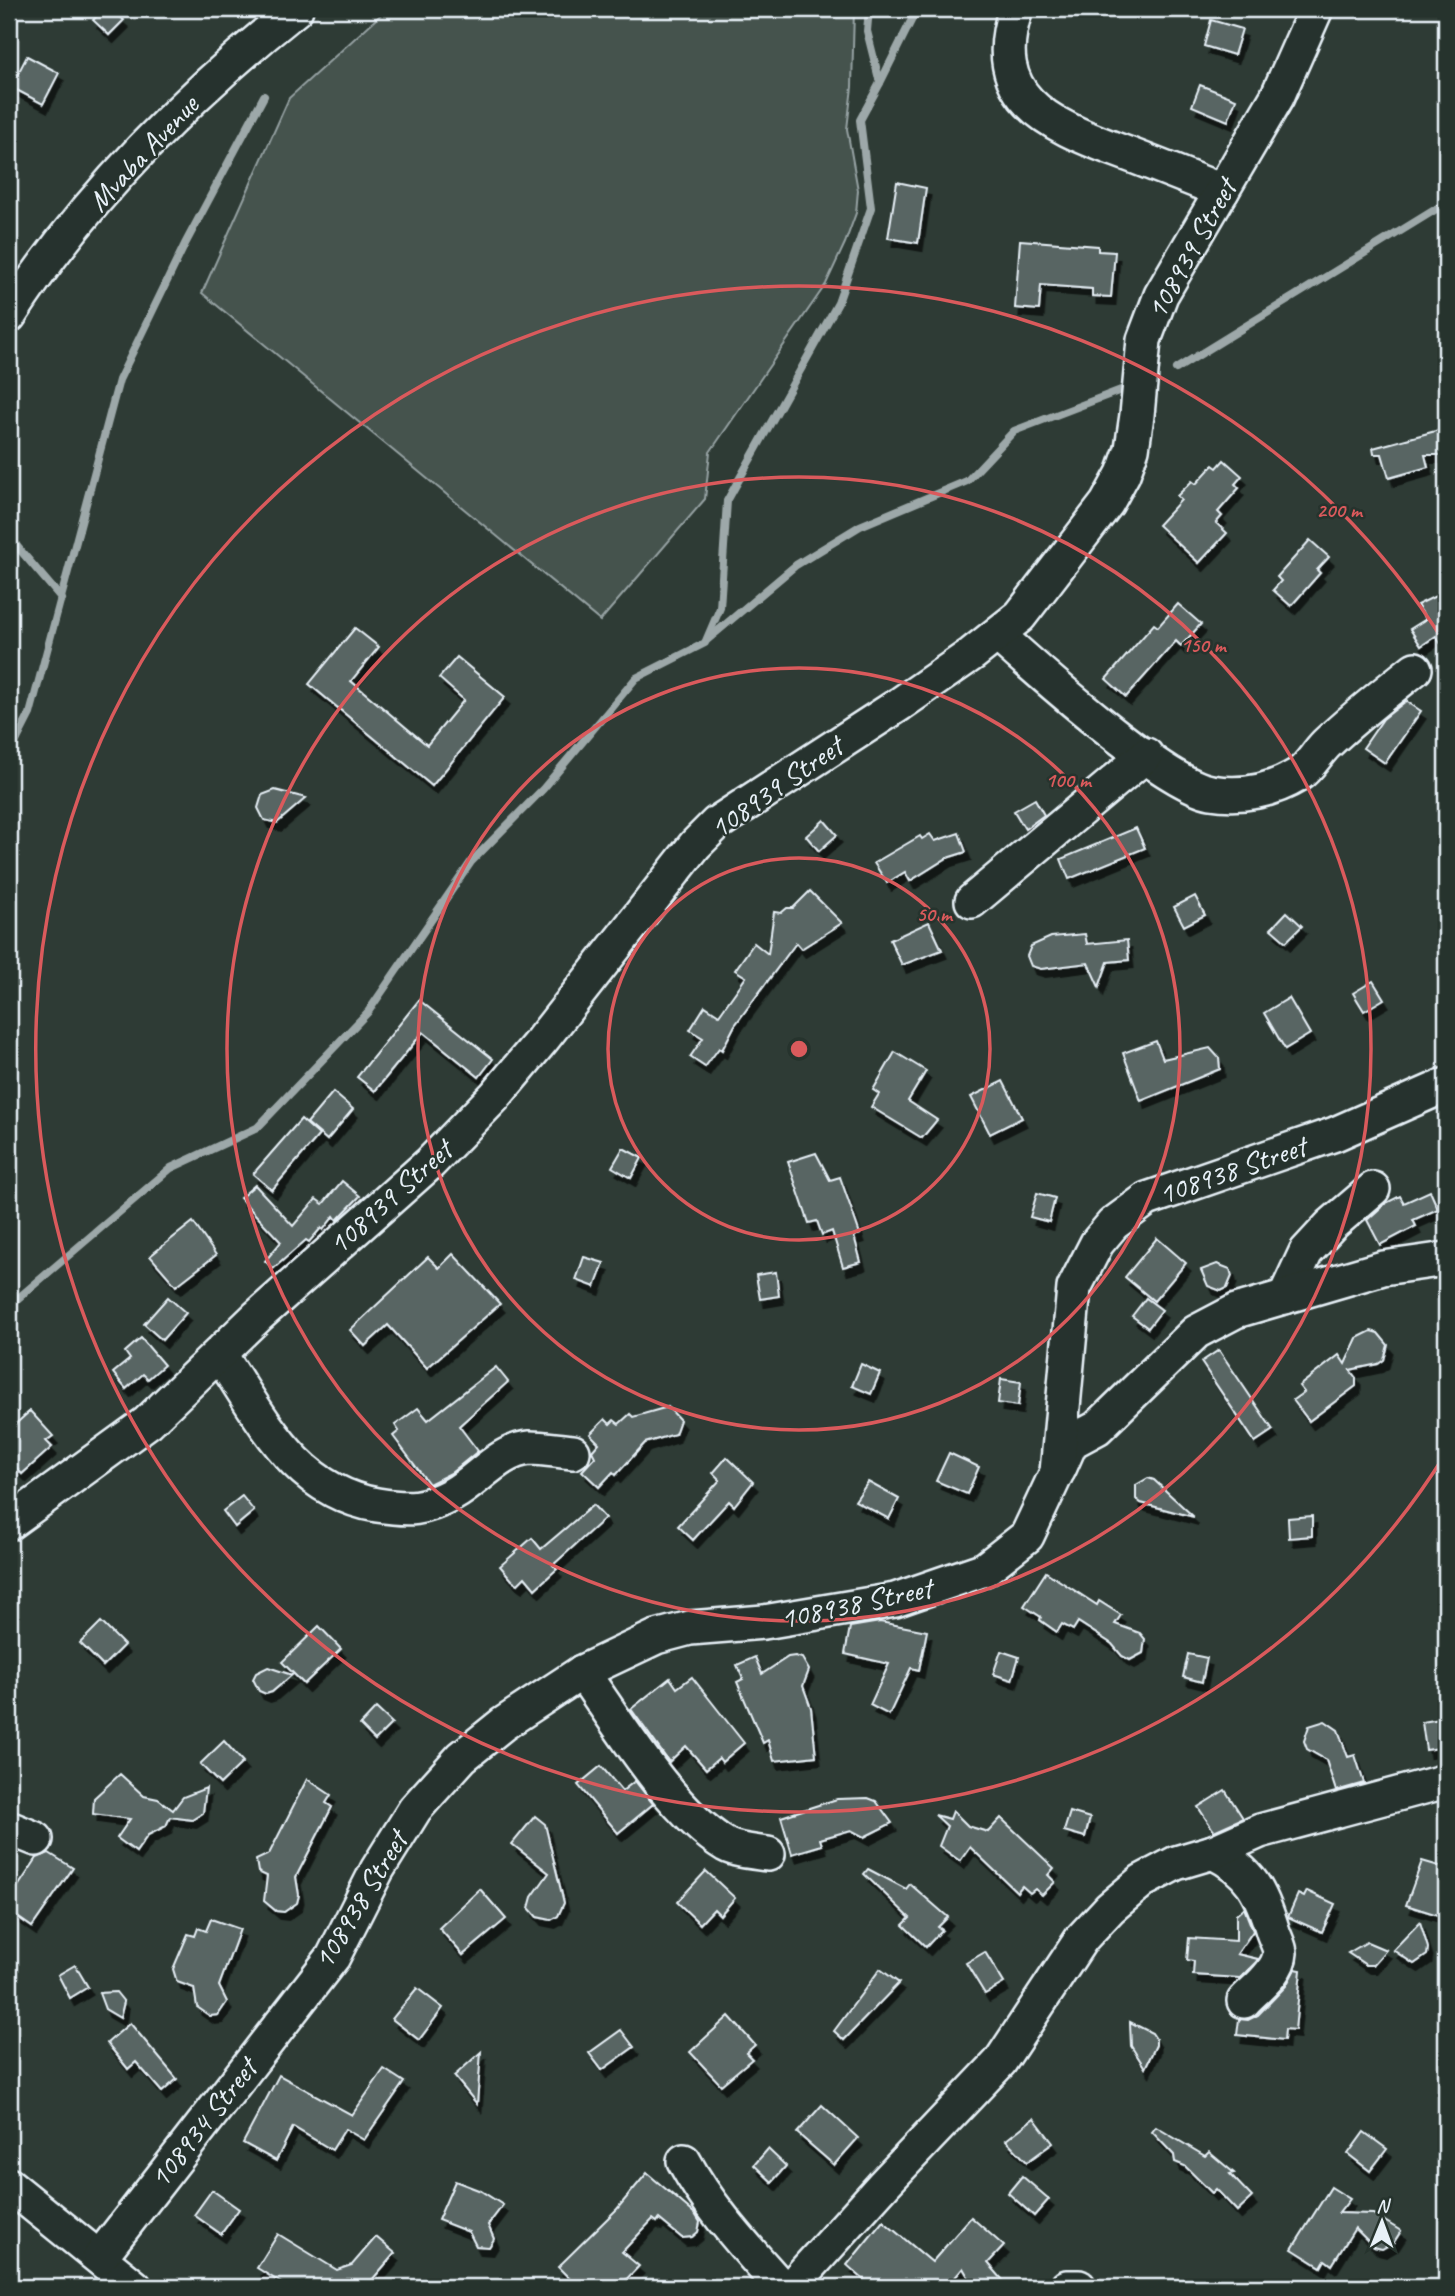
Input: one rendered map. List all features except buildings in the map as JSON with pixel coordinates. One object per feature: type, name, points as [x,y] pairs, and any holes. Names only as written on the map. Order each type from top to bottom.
[{"type":"street","name":"Mvaba Avenue","points":[[9,316],[66,238],[122,171],[237,56],[296,9]]},
{"type":"street","points":[[1016,9],[1007,49],[1009,68],[1015,85],[1033,109],[1083,139],[1222,191]]},
{"type":"street","name":"108939 Street","points":[[9,1523],[148,1422],[258,1316],[430,1163],[495,1096],[623,939],[695,845],[717,822],[900,704],[998,635],[1020,616],[1107,503],[1123,474],[1133,438],[1140,365],[1148,328],[1161,295],[1277,97],[1316,9]]},
{"type":"street","points":[[998,635],[1039,671],[1146,755],[1194,787],[1210,792],[1249,793],[1276,787],[1301,774],[1324,746],[1415,668]]},
{"type":"street","points":[[972,901],[1146,755]]},
{"type":"street","name":"108938 Street","points":[[306,1989],[333,1956],[393,1842],[438,1782],[503,1724],[582,1672],[621,1651],[690,1628],[764,1622],[895,1600],[976,1573],[1027,1536],[1057,1472],[1074,1288],[1086,1260],[1113,1224],[1147,1199],[1335,1135],[1446,1085]]},
{"type":"street","points":[[1285,1297],[1306,1252],[1331,1224],[1373,1189]]},
{"type":"street","points":[[1057,1472],[1071,1442],[1106,1420],[1196,1332],[1236,1311],[1383,1268],[1446,1259]]},
{"type":"street","points":[[220,1355],[293,1459],[309,1476],[348,1499],[401,1510],[422,1508],[471,1484],[501,1458],[511,1454],[528,1448],[573,1451]]},
{"type":"street","points":[[582,1672],[660,1780],[695,1819],[727,1846],[768,1854]]},
{"type":"street","points":[[684,2161],[721,2219],[797,2285],[884,2183],[1000,2062],[1030,2020],[1063,1965],[1110,1908],[1142,1881],[1176,1863],[1213,1852],[1260,1831],[1446,1781]]},
{"type":"street","points":[[1213,1852],[1236,1863],[1253,1881],[1267,1911],[1280,1953],[1273,1970],[1244,2001]]},
{"type":"street","name":"108934 Street","points":[[100,2258],[306,1989]]},
{"type":"street","points":[[9,2185],[135,2287]]},
{"type":"street","points":[[1067,2287],[1079,2287]]},
{"type":"shaded area","points":[[387,9],[854,9],[852,87],[847,129],[858,190],[856,213],[845,243],[826,284],[710,452],[705,499],[600,621],[202,293],[289,98]]},
{"type":"waterway","points":[[9,1306],[171,1168],[257,1128],[368,1012],[471,862],[543,789],[636,678],[705,643],[720,608],[727,501],[838,303],[871,208],[860,120],[880,83],[867,31],[869,9]]},
{"type":"waterway","points":[[880,83],[917,9]]},
{"type":"waterway","points":[[9,755],[30,714],[119,380],[185,244],[264,96]]},
{"type":"waterway","points":[[1176,369],[1446,203]]},
{"type":"waterway","points":[[707,640],[796,565],[860,526],[967,481],[1014,431],[1121,390]]},
{"type":"waterway","points":[[9,537],[62,599]]}]
